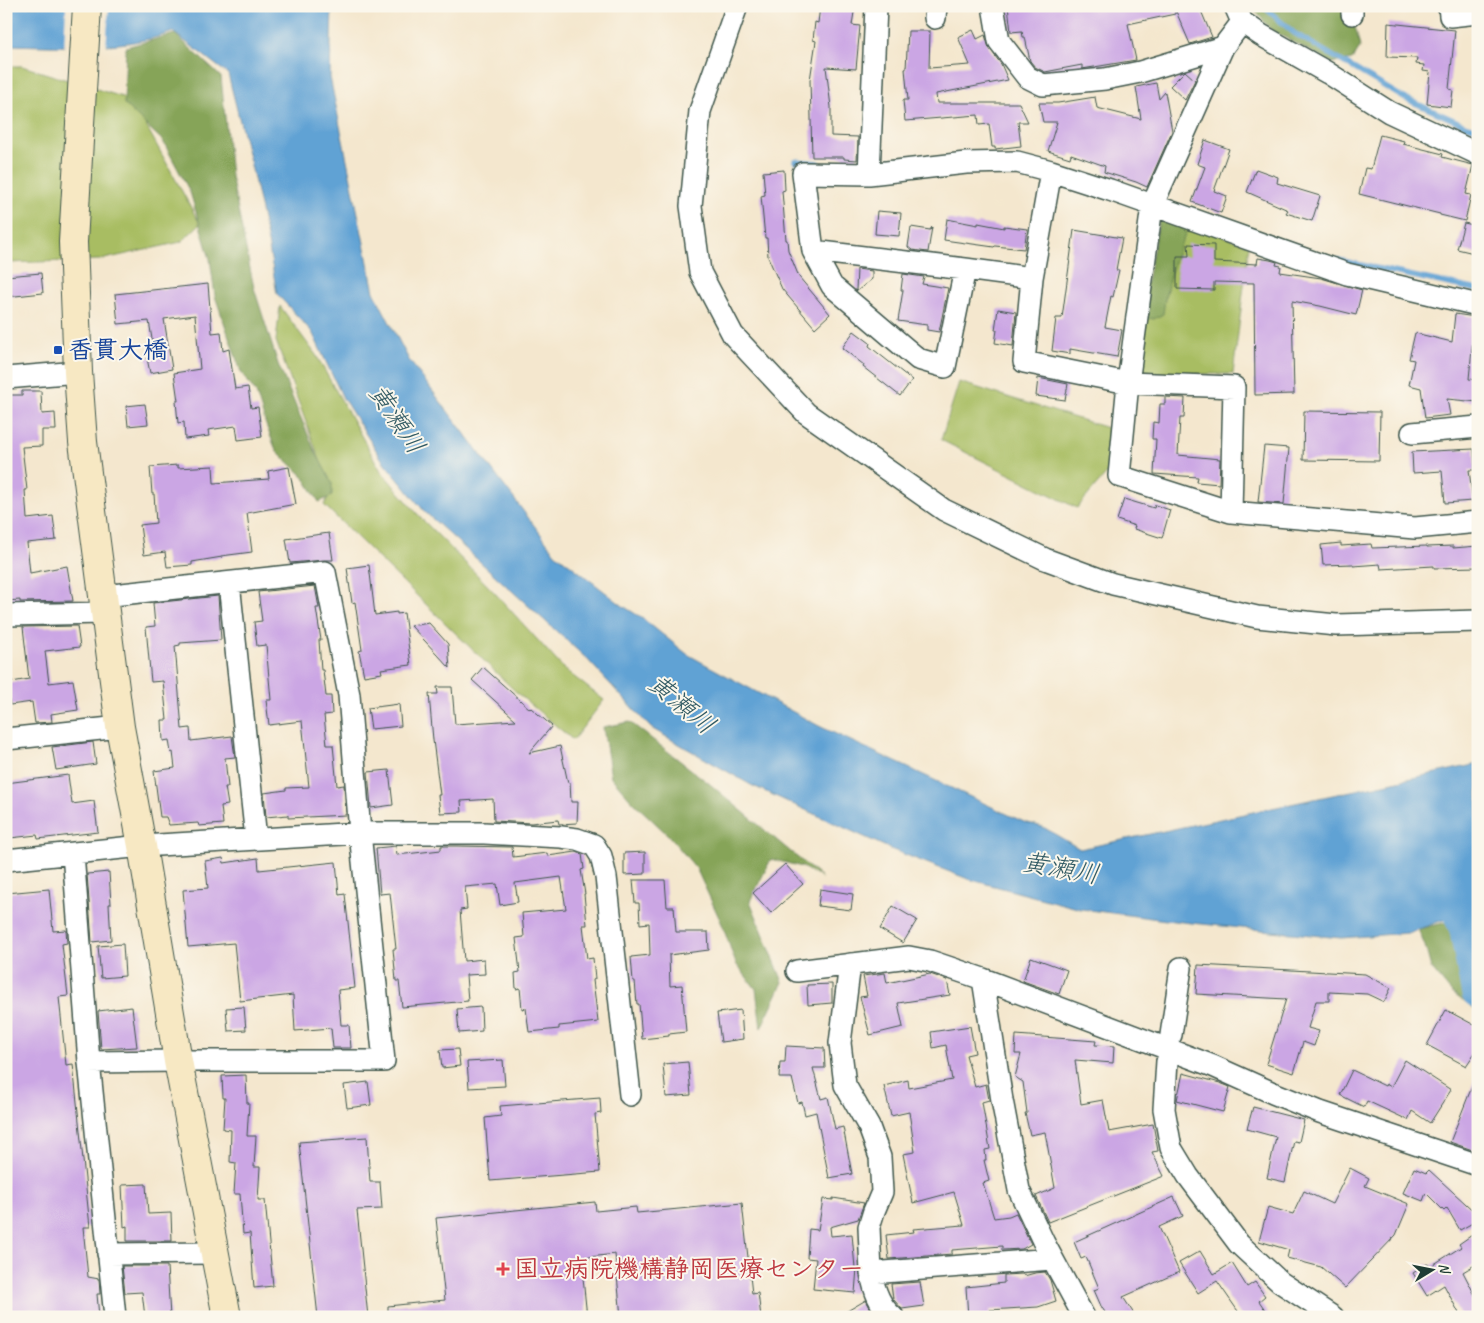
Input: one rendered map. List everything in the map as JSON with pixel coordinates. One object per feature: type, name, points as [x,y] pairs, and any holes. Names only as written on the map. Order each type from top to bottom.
[{"type":"street","points":[[87,6],[73,242],[78,372],[84,442],[120,726],[178,1061],[227,1317]]},
{"type":"street","points":[[737,6],[700,111],[691,206],[700,272],[733,335],[806,413],[944,510],[1045,559],[1113,584],[1257,617],[1336,625],[1478,622]]},
{"type":"street","points":[[869,174],[876,6]]},
{"type":"street","points":[[993,6],[999,41],[1027,77],[1043,85],[1105,79],[1140,72],[1223,47]]},
{"type":"street","points":[[1449,6],[1450,16],[1478,13]]},
{"type":"street","points":[[1478,154],[1389,112],[1328,73],[1260,35],[1241,12],[1223,47],[1152,206],[1128,383],[1119,476],[1231,512],[1415,528],[1478,522]]},
{"type":"street","points":[[965,269],[944,367],[918,359],[832,286],[813,251],[803,173],[869,174],[966,163],[1017,162],[1110,190],[1347,274],[1478,304]]},
{"type":"street","points":[[1051,171],[1032,278],[1024,362],[1128,383],[1234,387],[1231,512]]},
{"type":"street","points":[[813,251],[1032,278]]},
{"type":"street","points":[[6,378],[78,372]]},
{"type":"street","points":[[1412,432],[1478,427]]},
{"type":"street","points":[[6,615],[104,605],[229,582],[325,572],[348,695],[360,833],[384,1061],[89,1062]]},
{"type":"street","points":[[229,582],[256,839]]},
{"type":"street","points":[[6,739],[120,726]]},
{"type":"street","points":[[6,860],[142,846],[360,833],[513,834],[577,839],[594,845],[601,856],[606,877],[630,1095]]},
{"type":"street","points":[[73,853],[89,1062],[115,1317]]},
{"type":"street","points":[[797,971],[910,957],[930,961],[983,979],[1213,1066],[1320,1112],[1478,1165]]},
{"type":"street","points":[[850,964],[840,1044],[845,1085],[869,1128],[880,1157],[882,1192],[869,1227],[871,1273],[874,1289],[886,1312],[893,1317]]},
{"type":"street","points":[[1171,1035],[1181,968]]},
{"type":"street","points":[[983,979],[1002,1100],[1019,1190],[1052,1259],[1084,1317]]},
{"type":"street","points":[[1167,1061],[1164,1109],[1171,1148],[1188,1176],[1239,1244],[1280,1282],[1334,1317]]},
{"type":"street","points":[[108,1254],[215,1253]]},
{"type":"street","points":[[871,1273],[1052,1259]]},
{"type":"green space","points":[[1256,6],[1345,6],[1356,30],[1360,47],[1352,60],[1332,63],[1271,30],[1253,8]]},
{"type":"green space","points":[[175,34],[221,77],[231,176],[254,288],[278,364],[315,451],[332,483],[332,496],[319,502],[303,476],[276,450],[256,393],[241,372],[215,296],[210,259],[190,192],[163,141],[124,104],[126,47]]},
{"type":"green space","points":[[6,66],[22,66],[132,100],[200,224],[181,242],[100,260],[6,263]]},
{"type":"green space","points":[[1160,215],[1249,245],[1233,374],[1140,374]]},
{"type":"green space","points":[[1160,215],[1175,220],[1186,233],[1171,272],[1163,314],[1154,319],[1140,317]]},
{"type":"green space","points":[[280,306],[316,355],[381,471],[421,518],[494,592],[564,669],[604,700],[573,740],[517,693],[324,505],[332,490],[276,341]]},
{"type":"green space","points":[[959,382],[1111,429],[1108,472],[1077,508],[941,440]]},
{"type":"green space","points":[[630,722],[711,785],[822,878],[802,867],[771,859],[750,901],[783,982],[761,1028],[756,989],[736,964],[722,924],[696,868],[668,835],[633,802],[611,777],[603,727]]},
{"type":"green space","points":[[1478,915],[1478,1012],[1451,992],[1431,968],[1418,929]]},
{"type":"water","name":"黄瀬川","points":[[6,6],[332,6],[330,77],[374,292],[409,360],[555,553],[687,654],[819,726],[1024,822],[1043,827],[1080,849],[1478,764],[1478,915],[1449,918],[1408,933],[1341,938],[1182,922],[1081,909],[968,879],[893,850],[751,785],[651,728],[587,659],[425,512],[383,461],[343,398],[312,332],[277,294],[251,165],[228,74],[173,32],[153,38],[112,45],[6,45]]},
{"type":"pier","points":[[66,6],[109,6],[106,49],[64,48]]},
{"type":"building","points":[[820,6],[855,6],[852,25],[860,26],[856,69],[826,67],[831,107],[831,136],[858,137],[857,160],[844,159],[844,157],[812,157],[810,80],[816,41],[813,40],[815,22],[818,23]]},
{"type":"building","points":[[1008,6],[1199,6],[1212,37],[1190,44],[1175,9],[1175,14],[1128,24],[1136,60],[1082,69],[1082,65],[1045,72],[1035,67],[1030,61],[1022,31],[1011,32]]},
{"type":"building","points":[[1388,23],[1455,30],[1449,89],[1453,90],[1451,107],[1427,104],[1430,72],[1423,71],[1424,65],[1416,64],[1417,58],[1387,57]]},
{"type":"building","points":[[973,30],[977,39],[985,35],[989,48],[1001,64],[1008,80],[936,94],[937,103],[1019,103],[1028,122],[1018,122],[1021,146],[995,149],[995,147],[992,147],[989,124],[979,125],[978,115],[905,121],[903,100],[908,100],[905,69],[908,31],[930,31],[929,68],[970,65],[958,37]]},
{"type":"building","points":[[1185,71],[1195,80],[1185,100],[1170,86]]},
{"type":"building","points":[[1156,83],[1159,99],[1165,92],[1172,131],[1147,187],[1104,172],[1105,166],[1071,154],[1070,158],[1048,151],[1057,122],[1043,122],[1039,103],[1058,103],[1095,97],[1097,108],[1141,119],[1136,87]]},
{"type":"building","points":[[1380,135],[1404,141],[1403,144],[1443,154],[1442,157],[1473,165],[1466,194],[1471,195],[1465,221],[1359,194],[1365,168],[1371,169]]},
{"type":"building","points":[[1205,140],[1229,149],[1214,191],[1227,196],[1221,213],[1192,202],[1205,167],[1197,164]]},
{"type":"building","points":[[1256,169],[1278,177],[1277,183],[1320,196],[1312,221],[1286,213],[1288,210],[1247,192]]},
{"type":"building","points":[[784,170],[785,190],[782,191],[788,250],[799,277],[830,314],[815,328],[782,289],[768,257],[761,196],[765,195],[763,172]]},
{"type":"building","points":[[877,211],[901,213],[899,236],[875,234]]},
{"type":"building","points":[[947,219],[978,225],[978,223],[1004,228],[1004,226],[1027,229],[1024,249],[944,240]]},
{"type":"building","points":[[1464,223],[1478,226],[1478,254],[1457,249]]},
{"type":"building","points":[[911,227],[930,230],[932,227],[928,252],[912,250],[908,247]]},
{"type":"building","points":[[1074,230],[1122,238],[1116,270],[1119,270],[1113,297],[1111,296],[1105,327],[1122,330],[1117,357],[1070,349],[1070,354],[1052,351],[1056,318],[1062,318]]},
{"type":"building","points":[[1188,244],[1214,245],[1214,262],[1257,264],[1258,258],[1270,260],[1277,262],[1276,265],[1281,266],[1280,272],[1321,278],[1362,290],[1356,315],[1292,301],[1294,394],[1255,395],[1254,283],[1214,282],[1214,290],[1177,289],[1177,256],[1189,256]]},
{"type":"building","points":[[857,269],[872,271],[872,279],[857,291],[856,290]]},
{"type":"building","points":[[41,273],[43,293],[6,297],[6,276]]},
{"type":"building","points":[[903,274],[924,277],[922,284],[948,288],[939,332],[927,330],[927,325],[898,321],[903,290],[901,290]]},
{"type":"building","points":[[208,284],[212,333],[221,332],[223,351],[229,349],[235,389],[248,387],[251,408],[258,407],[262,437],[238,440],[236,426],[208,430],[209,436],[185,439],[184,422],[178,423],[176,401],[178,401],[174,373],[200,369],[195,315],[164,319],[172,369],[150,373],[147,358],[155,357],[149,321],[118,324],[115,294]]},
{"type":"building","points":[[998,309],[1016,312],[1013,346],[995,343]]},
{"type":"building","points":[[1455,314],[1475,317],[1469,379],[1478,380],[1478,402],[1447,399],[1450,415],[1425,418],[1421,388],[1409,385],[1414,360],[1409,359],[1415,333],[1452,342]]},
{"type":"building","points":[[854,331],[870,343],[869,346],[912,380],[900,396],[842,348]]},
{"type":"building","points":[[1038,378],[1068,384],[1065,400],[1036,396]]},
{"type":"building","points":[[22,391],[41,391],[42,414],[55,413],[56,430],[42,430],[42,446],[22,447],[27,490],[25,490],[27,519],[53,516],[56,540],[27,543],[30,573],[67,566],[73,601],[6,601],[6,395],[22,395]]},
{"type":"building","points":[[1165,397],[1185,398],[1184,418],[1180,418],[1178,455],[1220,459],[1219,484],[1197,482],[1198,477],[1154,474],[1156,439],[1152,439],[1153,422],[1159,423],[1160,404],[1165,404]]},
{"type":"building","points":[[145,404],[148,424],[128,426],[126,406]]},
{"type":"building","points":[[1304,411],[1380,412],[1379,461],[1303,460]]},
{"type":"building","points":[[1264,446],[1289,448],[1284,504],[1258,502]]},
{"type":"building","points":[[1474,449],[1475,470],[1469,470],[1473,501],[1445,503],[1442,471],[1413,473],[1412,452]]},
{"type":"building","points":[[178,465],[178,468],[213,466],[214,483],[269,479],[268,471],[289,467],[296,504],[247,513],[252,552],[192,562],[192,565],[167,567],[165,552],[144,555],[140,525],[156,523],[150,467]]},
{"type":"building","points":[[1124,499],[1154,508],[1155,505],[1170,510],[1162,538],[1134,529],[1135,526],[1117,520]]},
{"type":"building","points":[[329,533],[333,560],[290,563],[286,539]]},
{"type":"building","points":[[1341,543],[1341,546],[1371,544],[1372,548],[1453,546],[1453,548],[1478,546],[1478,567],[1434,568],[1434,566],[1381,569],[1380,564],[1353,566],[1353,564],[1323,565],[1321,545]]},
{"type":"building","points":[[369,565],[375,615],[404,613],[411,665],[381,669],[382,673],[364,676],[359,651],[362,650],[355,602],[352,603],[347,568]]},
{"type":"building","points":[[315,586],[319,608],[316,608],[321,640],[319,640],[321,670],[323,670],[326,696],[331,696],[332,714],[324,715],[327,745],[333,745],[337,786],[344,785],[346,815],[288,818],[288,815],[266,817],[264,793],[286,790],[286,788],[309,787],[302,721],[269,725],[266,700],[271,700],[266,645],[257,646],[254,622],[262,621],[258,592]]},
{"type":"building","points":[[218,596],[221,640],[180,643],[180,645],[175,646],[182,729],[190,728],[191,741],[232,736],[235,757],[225,758],[228,787],[225,787],[228,805],[221,806],[223,824],[199,826],[198,823],[169,825],[166,817],[160,817],[154,771],[175,768],[169,740],[163,741],[162,720],[167,720],[163,681],[151,682],[146,627],[155,626],[153,603]]},
{"type":"building","points":[[429,623],[448,644],[450,668],[411,626]]},
{"type":"building","points":[[77,626],[80,647],[45,651],[49,683],[73,680],[78,710],[51,714],[52,722],[35,723],[32,702],[10,705],[6,683],[29,679],[23,627]]},
{"type":"building","points":[[483,667],[552,726],[529,753],[560,746],[568,783],[570,782],[571,802],[578,802],[577,823],[559,824],[558,820],[531,823],[494,821],[493,799],[461,801],[462,812],[440,813],[438,795],[440,795],[429,694],[438,694],[437,687],[452,687],[455,724],[516,720],[472,680]]},
{"type":"building","points":[[399,704],[401,726],[371,729],[368,708]]},
{"type":"building","points":[[93,742],[96,764],[56,770],[52,747]]},
{"type":"building","points":[[389,770],[393,805],[371,808],[368,772]]},
{"type":"building","points":[[68,775],[72,804],[94,801],[98,832],[38,839],[37,835],[10,838],[6,805],[6,783]]},
{"type":"building","points":[[396,846],[397,855],[441,850],[441,846],[512,847],[513,857],[547,853],[548,856],[576,852],[582,854],[584,869],[581,870],[587,925],[583,925],[587,959],[593,958],[595,979],[593,980],[598,1022],[559,1026],[559,1029],[529,1032],[526,1008],[522,1009],[520,988],[516,989],[515,973],[520,972],[516,938],[524,937],[522,913],[566,909],[561,877],[515,883],[518,902],[500,905],[497,884],[465,887],[467,909],[460,910],[464,961],[484,959],[485,974],[466,975],[468,1001],[402,1007],[399,981],[396,981],[393,949],[396,949],[390,893],[380,894],[376,848]]},
{"type":"building","points":[[645,852],[645,874],[624,875],[624,853]]},
{"type":"building","points":[[223,858],[224,863],[258,858],[259,870],[336,862],[339,895],[345,894],[355,988],[338,990],[341,1025],[349,1025],[351,1048],[333,1048],[331,1028],[295,1031],[293,995],[240,1001],[234,943],[188,947],[183,890],[208,888],[205,861]]},
{"type":"building","points":[[785,864],[803,884],[771,913],[753,893]]},
{"type":"building","points":[[109,872],[111,940],[92,942],[87,874]]},
{"type":"building","points":[[633,880],[665,880],[667,907],[674,907],[676,932],[708,932],[709,950],[669,955],[670,986],[682,985],[686,1032],[642,1039],[639,1004],[637,1004],[635,981],[633,981],[631,957],[650,955],[649,923],[640,924],[639,903],[635,903]]},
{"type":"building","points":[[49,889],[53,931],[66,930],[67,943],[62,944],[68,996],[59,997],[66,1065],[73,1064],[90,1227],[83,1227],[88,1277],[99,1279],[100,1294],[97,1294],[99,1317],[6,1317],[6,893]]},
{"type":"building","points":[[820,889],[853,894],[851,910],[818,906]]},
{"type":"building","points":[[893,906],[917,920],[903,943],[880,929]]},
{"type":"building","points":[[123,944],[125,976],[101,978],[98,946]]},
{"type":"building","points":[[1031,957],[1067,970],[1059,994],[1023,981]]},
{"type":"building","points":[[1198,965],[1365,974],[1391,988],[1384,1002],[1367,994],[1329,992],[1329,1001],[1316,1001],[1308,1028],[1319,1031],[1314,1046],[1303,1042],[1294,1073],[1266,1064],[1286,999],[1196,994]]},
{"type":"building","points":[[885,973],[887,983],[930,974],[947,980],[950,995],[898,1003],[903,1027],[870,1035],[860,997],[867,996],[863,976]]},
{"type":"building","points":[[832,984],[832,1003],[808,1005],[807,985]]},
{"type":"building","points":[[132,1007],[137,1047],[101,1049],[98,1011]]},
{"type":"building","points":[[244,1007],[246,1030],[228,1031],[226,1008]]},
{"type":"building","points":[[481,1007],[482,1031],[459,1033],[457,1009]]},
{"type":"building","points":[[741,1010],[743,1039],[721,1042],[717,1013]]},
{"type":"building","points":[[1446,1010],[1478,1027],[1478,1048],[1466,1066],[1427,1045]]},
{"type":"building","points":[[970,1026],[975,1053],[966,1055],[975,1087],[986,1084],[989,1100],[982,1102],[990,1149],[985,1150],[986,1160],[984,1160],[989,1181],[983,1183],[994,1218],[1016,1213],[1031,1244],[1022,1249],[1002,1250],[1002,1246],[952,1250],[952,1254],[889,1259],[886,1235],[914,1232],[913,1229],[964,1225],[954,1192],[913,1203],[903,1154],[915,1152],[909,1112],[891,1116],[884,1086],[908,1080],[909,1088],[952,1080],[946,1045],[933,1048],[931,1032]]},
{"type":"building","points":[[1016,1035],[1096,1041],[1095,1045],[1114,1046],[1113,1063],[1075,1060],[1081,1104],[1103,1100],[1109,1132],[1153,1124],[1158,1151],[1152,1152],[1164,1176],[1048,1222],[1036,1196],[1055,1188],[1045,1132],[1030,1135],[1025,1113],[1027,1113],[1023,1082],[1015,1077],[1021,1054],[1015,1054]]},
{"type":"building","points":[[786,1046],[824,1048],[825,1068],[813,1068],[821,1099],[828,1097],[835,1129],[843,1127],[852,1174],[829,1178],[816,1112],[805,1115],[802,1102],[798,1103],[792,1078],[779,1078],[780,1062],[785,1062]]},
{"type":"building","points":[[458,1049],[460,1066],[442,1068],[440,1050]]},
{"type":"building","points":[[503,1060],[505,1086],[469,1088],[467,1062]]},
{"type":"building","points":[[1405,1060],[1451,1090],[1430,1123],[1412,1111],[1408,1120],[1367,1101],[1364,1107],[1340,1095],[1352,1070],[1391,1087]]},
{"type":"building","points":[[688,1062],[691,1095],[666,1097],[663,1064]]},
{"type":"building","points":[[1183,1073],[1230,1087],[1223,1112],[1177,1100]]},
{"type":"building","points":[[1478,1074],[1478,1152],[1450,1142]]},
{"type":"building","points":[[246,1075],[247,1103],[249,1103],[247,1136],[256,1136],[254,1167],[260,1167],[258,1200],[265,1200],[273,1286],[254,1288],[250,1233],[243,1234],[240,1194],[234,1194],[236,1163],[230,1162],[231,1130],[223,1129],[225,1098],[223,1098],[222,1076]]},
{"type":"building","points":[[368,1082],[371,1105],[347,1108],[344,1085]]},
{"type":"building","points":[[600,1098],[601,1113],[595,1114],[600,1172],[490,1181],[485,1118],[501,1116],[500,1106]]},
{"type":"building","points":[[1253,1107],[1304,1120],[1299,1142],[1294,1141],[1285,1182],[1267,1178],[1276,1137],[1247,1129]]},
{"type":"building","points":[[367,1137],[370,1182],[380,1182],[382,1209],[357,1210],[368,1317],[318,1317],[299,1142]]},
{"type":"building","points":[[1350,1168],[1369,1178],[1365,1186],[1409,1204],[1396,1235],[1345,1288],[1321,1267],[1287,1258],[1289,1250],[1259,1241],[1268,1207],[1293,1214],[1304,1191],[1332,1204]]},
{"type":"building","points":[[1414,1168],[1426,1173],[1429,1170],[1478,1215],[1478,1220],[1460,1230],[1447,1208],[1444,1211],[1426,1193],[1423,1201],[1403,1193]]},
{"type":"building","points":[[146,1184],[148,1214],[171,1213],[172,1241],[127,1241],[127,1226],[124,1227],[122,1185]]},
{"type":"building","points":[[1174,1197],[1183,1216],[1159,1227],[1179,1272],[1123,1297],[1136,1317],[1108,1317],[1094,1290],[1099,1288],[1086,1257],[1081,1259],[1074,1242]]},
{"type":"building","points":[[833,1198],[864,1203],[858,1219],[830,1227],[831,1236],[852,1234],[855,1268],[857,1268],[855,1293],[813,1289],[816,1259],[807,1258],[809,1229],[818,1230],[823,1199],[833,1200]]},
{"type":"building","points":[[595,1202],[596,1211],[636,1207],[637,1213],[742,1203],[752,1294],[758,1293],[761,1317],[621,1317],[615,1254],[581,1258],[587,1317],[388,1317],[388,1306],[445,1300],[436,1218]]},
{"type":"building","points":[[1472,1235],[1478,1244],[1478,1263],[1463,1272],[1478,1301],[1478,1317],[1461,1317],[1444,1285],[1427,1296],[1413,1273],[1427,1264],[1431,1266],[1461,1247],[1459,1244]]},
{"type":"building","points":[[1200,1251],[1214,1274],[1232,1263],[1247,1287],[1255,1282],[1265,1296],[1259,1301],[1270,1317],[1242,1317],[1217,1281],[1198,1293],[1179,1263]]},
{"type":"building","points":[[122,1266],[167,1266],[170,1317],[145,1317],[142,1292],[125,1293]]},
{"type":"building","points":[[1045,1272],[1050,1280],[1056,1301],[1038,1307],[990,1310],[991,1317],[968,1317],[966,1287],[1004,1283],[1004,1275],[1023,1274],[1024,1276]]},
{"type":"building","points":[[920,1282],[924,1306],[902,1309],[893,1299],[891,1284]]},
{"type":"building","points":[[866,1300],[875,1317],[837,1317]]},
{"type":"waterway","points":[[1263,6],[1294,33],[1404,98],[1478,129]]},
{"type":"waterway","points":[[795,161],[818,163]]},
{"type":"waterway","points":[[1338,260],[1478,290]]},
{"type":"waterway","points":[[1444,878],[1466,928],[1478,992]]},
{"type":"place","name":"香貫大橋","points":[[58,350]]},
{"type":"place","name":"国立病院機構静岡医療センター","points":[[503,1269]]}]
